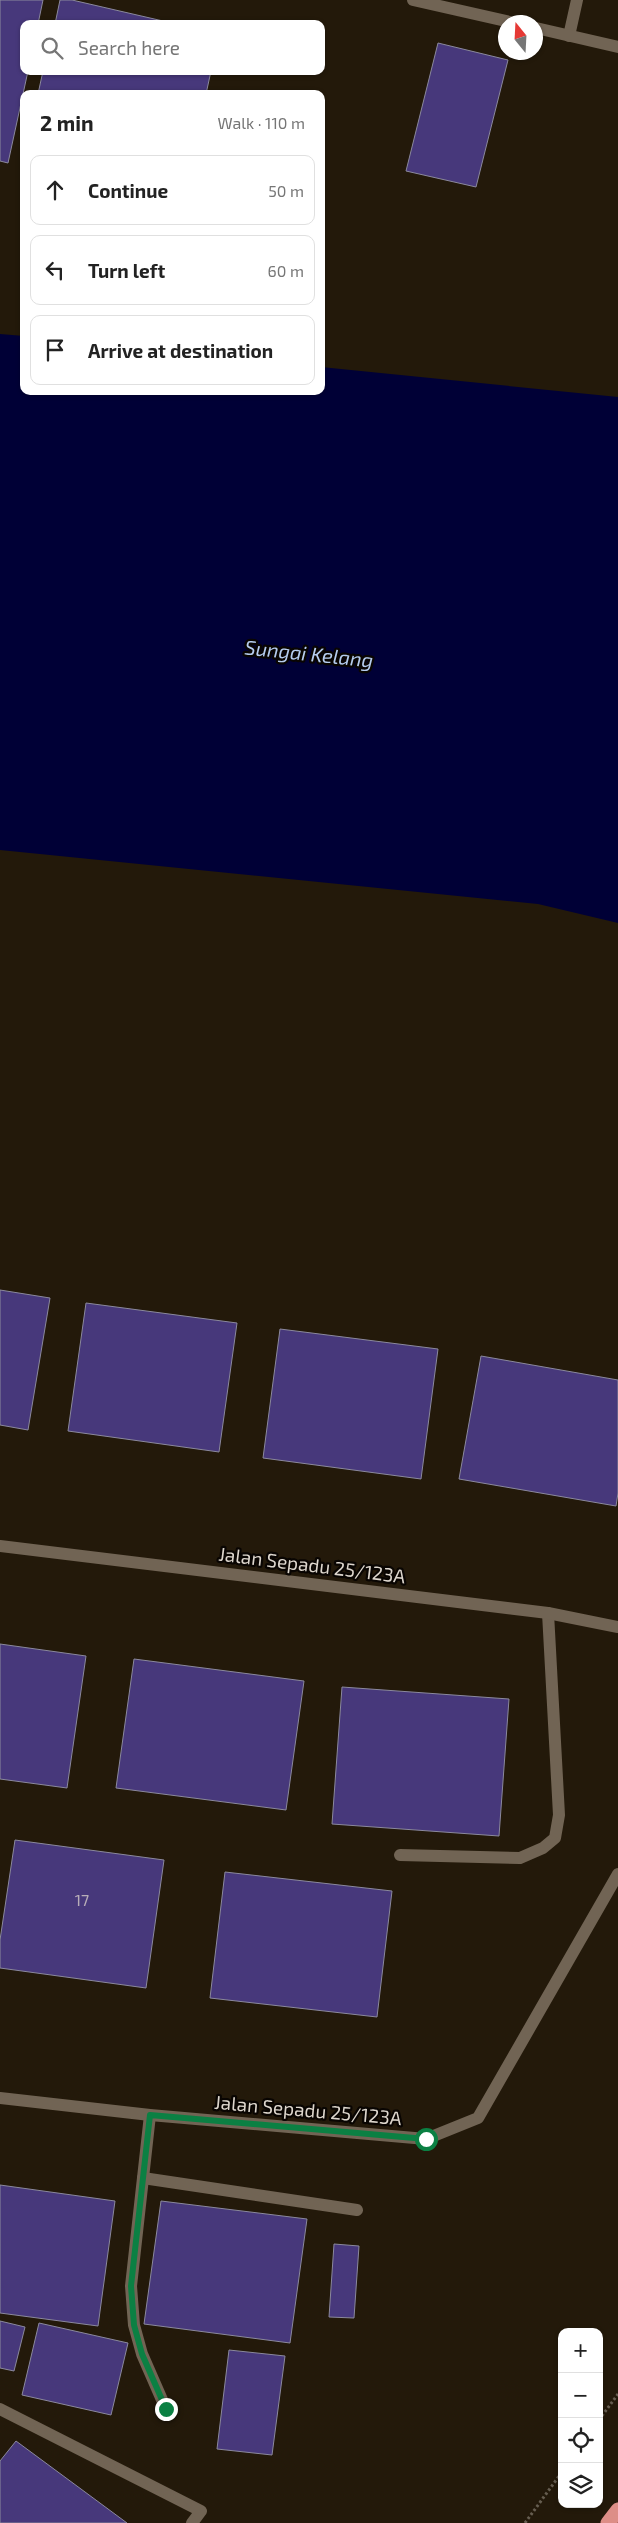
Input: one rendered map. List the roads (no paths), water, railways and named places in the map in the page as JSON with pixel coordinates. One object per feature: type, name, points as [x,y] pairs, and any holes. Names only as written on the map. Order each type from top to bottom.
[{"type":"highway","points":[[608,2523],[618,2510]]},
{"type":"street","points":[[412,0],[498,19]]},
{"type":"street","points":[[569,36],[577,0]]},
{"type":"street","points":[[543,30],[618,47]]},
{"type":"street","name":"Jalan Sepadu 25/123A","points":[[0,1546],[548,1613],[618,1627]]},
{"type":"street","points":[[400,1855],[520,1858],[543,1848],[555,1838],[559,1815],[548,1613]]},
{"type":"street","name":"Jalan Sepadu 25/123A","points":[[0,2098],[150,2115],[426,2139],[478,2118],[618,1874]]},
{"type":"street","points":[[150,2115],[131,2286],[134,2325],[142,2354],[166,2409]]},
{"type":"street","points":[[143,2178],[357,2210]]},
{"type":"street","points":[[0,2409],[201,2511],[192,2523]]},
{"type":"water","name":"Sungai Kelang","points":[[0,334],[20,336],[20,395],[325,395],[325,367],[618,397],[618,923],[538,904],[0,850]]}]
